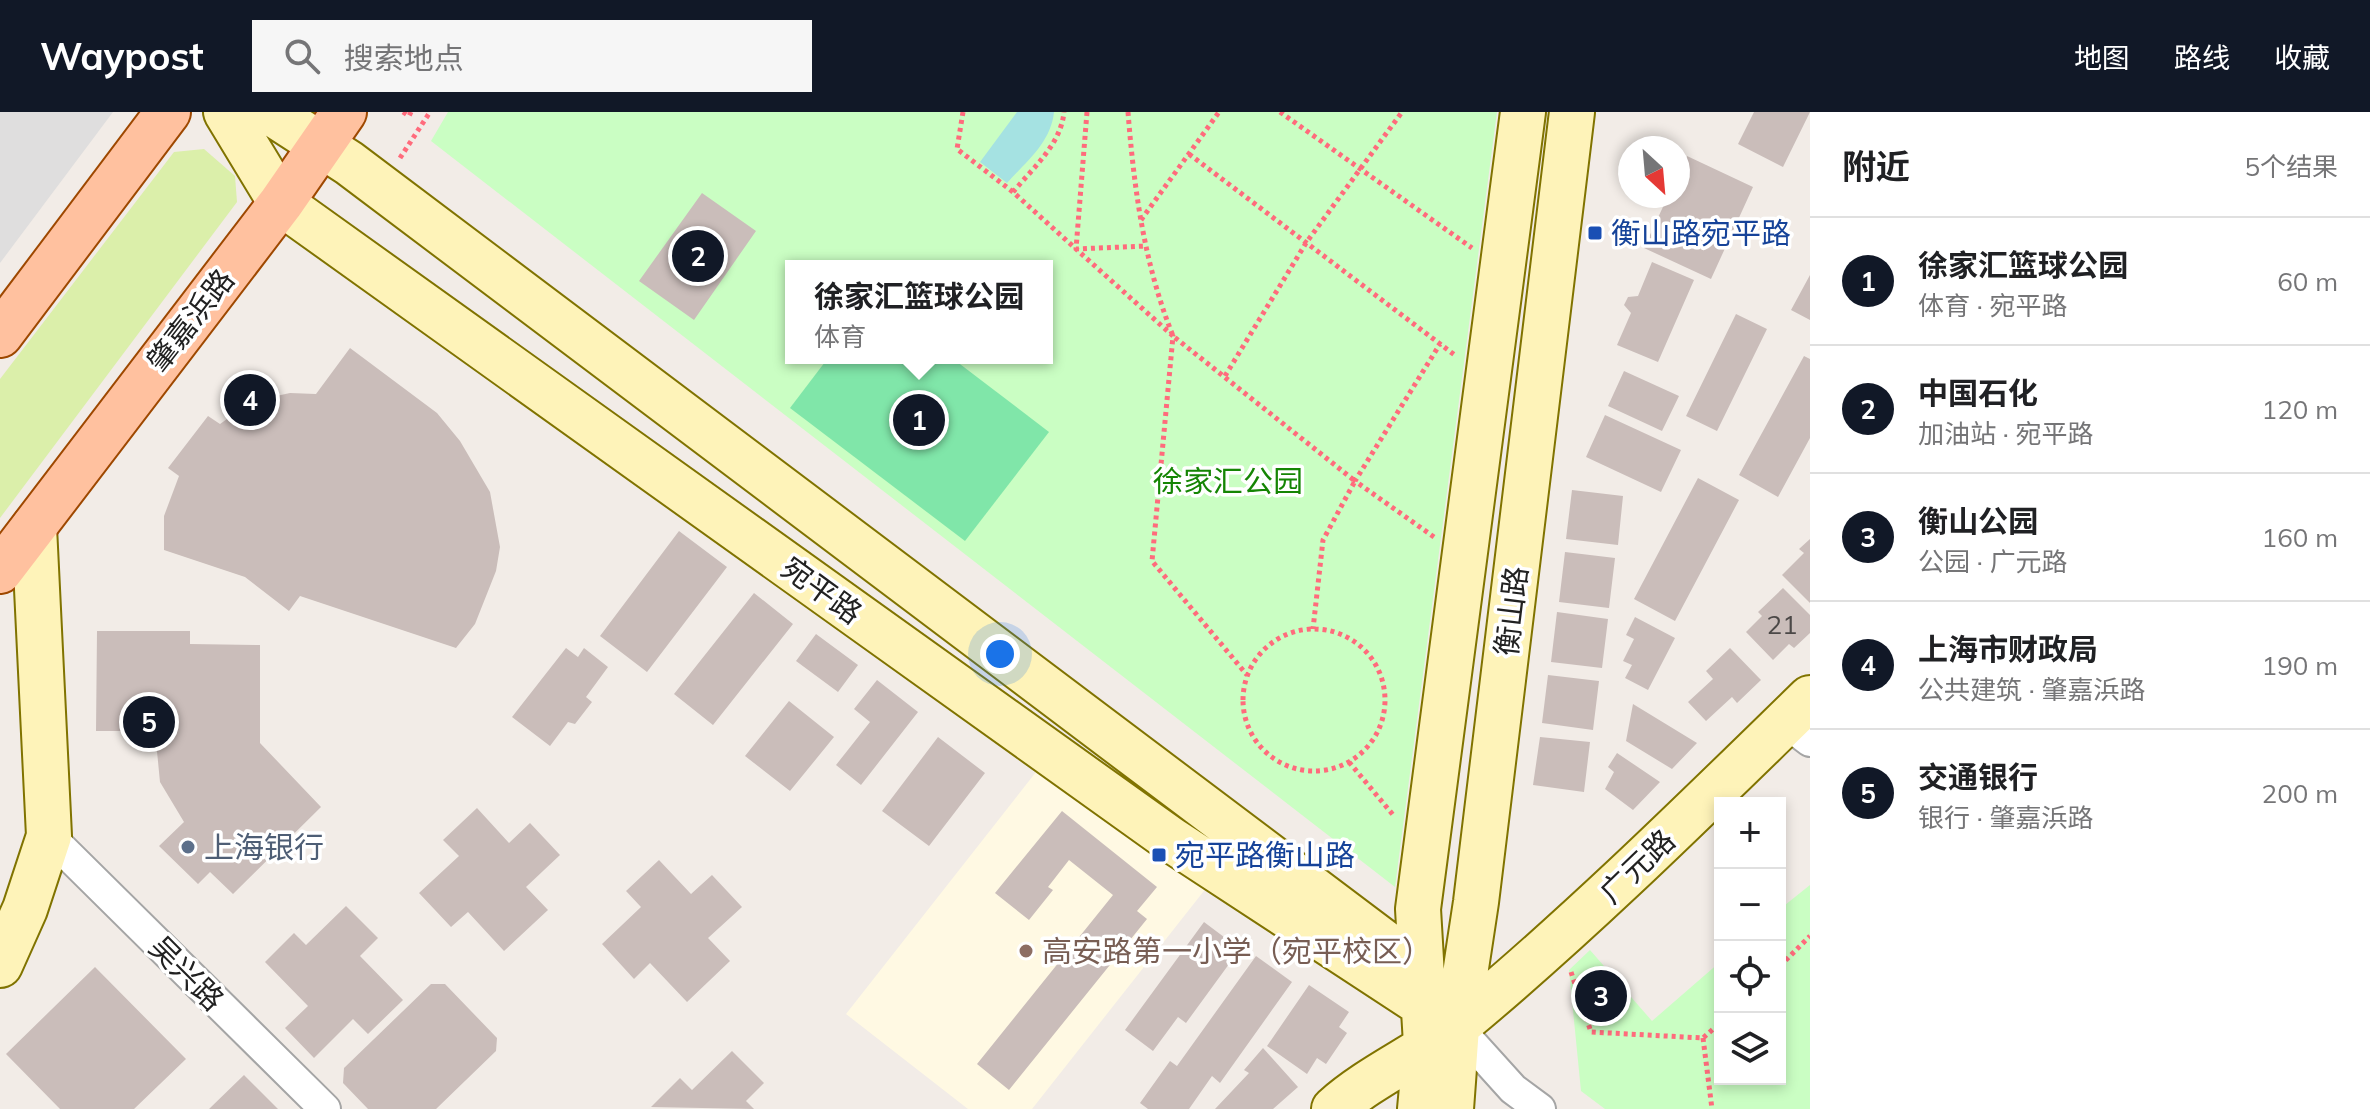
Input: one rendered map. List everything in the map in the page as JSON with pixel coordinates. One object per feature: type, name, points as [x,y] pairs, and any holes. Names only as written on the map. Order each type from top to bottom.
[{"type":"main road","points":[[0,335],[168,112]]},
{"type":"main road","name":"宛平路","points":[[226,112],[281,203],[1170,839],[1432,1011]]},
{"type":"main road","name":"宛平路","points":[[270,112],[333,128],[1432,1011]]},
{"type":"main road","name":"衡山路","points":[[1451,1109],[1432,1011],[1418,909],[1523,112]]},
{"type":"main road","name":"衡山路","points":[[1420,1109],[1432,1011],[1476,902],[1572,112]]},
{"type":"main road","name":"肇嘉浜路","points":[[0,571],[281,203],[333,128]]},
{"type":"main road","points":[[0,965],[25,909],[49,836],[34,527]]},
{"type":"main road","name":"广元路","points":[[1334,1109],[1432,1011],[1560,940],[1802,720]]},
{"type":"street","name":"吴兴路","points":[[49,836],[325,1109]]},
{"type":"street","name":"宛平路","points":[[1432,1011],[1513,1089],[1540,1109]]},
{"type":"path","points":[[395,166],[430,112]]},
{"type":"path","points":[[963,112],[957,149],[1013,192],[1173,336],[1355,481],[1464,559]]},
{"type":"path","points":[[1013,192],[1048,149],[1062,127],[1064,112]]},
{"type":"path","points":[[1076,249],[1087,112]]},
{"type":"path","points":[[1128,112],[1146,246],[1161,307],[1173,336],[1152,561],[1247,675]]},
{"type":"path","points":[[1141,220],[1219,112]]},
{"type":"path","points":[[1280,112],[1502,269]]},
{"type":"path","points":[[1291,120],[1296,112]]},
{"type":"path","points":[[1225,376],[1306,243],[1402,112]]},
{"type":"path","points":[[1189,154],[1487,380]]},
{"type":"path","points":[[1076,249],[1146,246]]},
{"type":"path","points":[[1313,629],[1323,540],[1355,481],[1440,344]]},
{"type":"path","points":[[1313,629],[1336,632],[1357,642],[1373,659],[1383,681],[1386,704],[1380,727],[1367,747],[1349,762],[1326,770],[1301,770],[1277,761],[1246,723],[1243,699],[1247,675],[1257,656],[1273,642],[1292,632],[1313,629]]},
{"type":"path","points":[[1786,960],[1810,936]]},
{"type":"path","points":[[1560,940],[1591,1032],[1703,1038],[1714,1028]]},
{"type":"path","points":[[1703,1038],[1712,1109]]},
{"type":"shaded area","points":[[0,112],[113,112],[0,263]]},
{"type":"shaded area","name":"高安路第一小学（宛平校区）","points":[[1036,772],[1207,887],[1032,1109],[968,1109],[846,1014]]},
{"type":"green space","name":"徐家汇公园","points":[[448,112],[1497,112],[1395,887],[431,141]]},
{"type":"green space","points":[[204,149],[235,176],[237,202],[0,518],[0,379],[174,152]]},
{"type":"green space","points":[[823,364],[960,364],[1049,432],[965,541],[790,408]]},
{"type":"green space","points":[[1810,885],[1810,1109],[1605,1109],[1581,1091],[1569,970],[1590,950],[1652,1021],[1714,967],[1714,1085],[1786,1085],[1786,904]]},
{"type":"water","points":[[1017,112],[1054,112],[1043,142],[1007,183],[980,162]]},
{"type":"building","points":[[1754,112],[1810,112],[1783,167],[1738,144]]},
{"type":"building","points":[[1690,157],[1753,187],[1711,279],[1644,248],[1662,208],[1690,208]]},
{"type":"building","points":[[702,193],[756,231],[694,320],[639,281]]},
{"type":"building","points":[[1652,262],[1694,280],[1658,362],[1617,345],[1631,313],[1624,305],[1628,297],[1638,296]]},
{"type":"building","points":[[1810,275],[1810,320],[1791,310]]},
{"type":"building","points":[[1736,314],[1767,329],[1717,431],[1686,416]]},
{"type":"building","points":[[350,348],[437,413],[460,441],[490,492],[500,547],[496,571],[475,624],[456,648],[300,596],[289,611],[245,577],[164,550],[164,516],[179,476],[168,468],[208,416],[220,424],[244,407],[267,398],[290,393],[316,394]]},
{"type":"building","points":[[1804,356],[1810,359],[1810,438],[1778,497],[1739,475]]},
{"type":"building","points":[[1624,371],[1679,396],[1662,431],[1608,406]]},
{"type":"building","points":[[1605,415],[1681,450],[1661,492],[1586,457]]},
{"type":"building","points":[[1698,478],[1739,500],[1675,621],[1634,599]]},
{"type":"building","points":[[1572,490],[1623,496],[1618,545],[1566,539]]},
{"type":"building","points":[[679,531],[727,567],[647,672],[600,636]]},
{"type":"building","points":[[1810,539],[1810,603],[1782,575],[1804,553],[1799,549]]},
{"type":"building","points":[[1565,552],[1615,558],[1609,608],[1559,602]]},
{"type":"building","points":[[1783,588],[1810,615],[1810,633],[1794,648],[1789,644],[1773,660],[1746,632],[1762,616],[1758,612]]},
{"type":"building","points":[[754,593],[793,624],[713,725],[674,694]]},
{"type":"building","points":[[1557,612],[1608,619],[1602,668],[1551,662]]},
{"type":"building","points":[[1635,617],[1675,638],[1648,690],[1625,678],[1632,665],[1623,661],[1634,639],[1626,635]]},
{"type":"building","points":[[97,631],[190,631],[190,644],[260,645],[260,743],[321,807],[233,894],[210,872],[198,884],[159,846],[184,822],[160,782],[155,731],[96,731]]},
{"type":"building","points":[[816,634],[858,665],[838,692],[796,661]]},
{"type":"building","points":[[566,648],[578,657],[584,648],[608,667],[586,697],[592,702],[575,724],[568,722],[550,746],[512,717]]},
{"type":"building","points":[[1730,648],[1761,680],[1737,703],[1732,697],[1706,721],[1688,702],[1713,679],[1706,671]]},
{"type":"building","points":[[1548,675],[1599,681],[1593,730],[1542,723]]},
{"type":"building","points":[[877,680],[918,712],[861,785],[836,765],[870,722],[854,709]]},
{"type":"building","points":[[789,701],[834,737],[790,791],[745,756]]},
{"type":"building","points":[[1633,704],[1697,743],[1672,769],[1626,741]]},
{"type":"building","points":[[938,737],[985,773],[929,846],[882,811]]},
{"type":"building","points":[[1540,737],[1590,742],[1584,792],[1533,785]]},
{"type":"building","points":[[1617,753],[1660,782],[1633,810],[1605,789],[1614,772],[1608,767]]},
{"type":"building","points":[[477,808],[509,843],[530,823],[560,855],[526,887],[548,910],[504,951],[468,912],[451,927],[419,893],[459,856],[443,840]]},
{"type":"building","points":[[1062,811],[1157,887],[1137,911],[1147,919],[1009,1090],[977,1064],[1113,895],[1069,860],[1048,887],[1053,890],[1029,920],[995,893]]},
{"type":"building","points":[[659,860],[691,894],[712,875],[742,907],[708,938],[730,961],[687,1002],[650,963],[634,979],[602,944],[641,907],[626,891]]},
{"type":"building","points":[[346,906],[378,938],[360,956],[403,1000],[368,1034],[353,1019],[314,1058],[285,1028],[308,1006],[265,962],[294,933],[306,945]]},
{"type":"building","points":[[1204,922],[1240,949],[1186,1023],[1178,1017],[1153,1051],[1125,1030]]},
{"type":"building","points":[[1256,956],[1292,982],[1220,1083],[1212,1076],[1189,1109],[1148,1109],[1140,1103],[1170,1061],[1177,1066]]},
{"type":"building","points":[[95,967],[186,1059],[134,1109],[60,1109],[6,1054]]},
{"type":"building","points":[[431,984],[445,984],[497,1038],[496,1051],[436,1109],[368,1109],[343,1083],[344,1068]]},
{"type":"building","points":[[1309,985],[1349,1012],[1339,1027],[1347,1033],[1326,1064],[1317,1058],[1307,1074],[1267,1046]]},
{"type":"building","points":[[1263,1048],[1298,1087],[1273,1109],[1215,1109],[1249,1073],[1244,1070]]},
{"type":"building","points":[[732,1051],[764,1083],[746,1101],[754,1109],[651,1107],[680,1078],[692,1090]]},
{"type":"building","points":[[244,1075],[278,1109],[209,1109]]},
{"type":"place","name":"衡山路宛平路","points":[[1595,233]]},
{"type":"place","name":"中国石化","points":[[698,256]]},
{"type":"place","name":"上海市财政局","points":[[250,400]]},
{"type":"place","name":"徐家汇篮球公园","points":[[919,420]]},
{"type":"place","name":"交通银行","points":[[149,722]]},
{"type":"place","name":"上海银行","points":[[188,847]]},
{"type":"place","name":"宛平路衡山路","points":[[1159,855]]},
{"type":"place","name":"高安路第一小学（宛平校区）","points":[[1026,951]]},
{"type":"place","name":"衡山公园","points":[[1601,996]]}]
